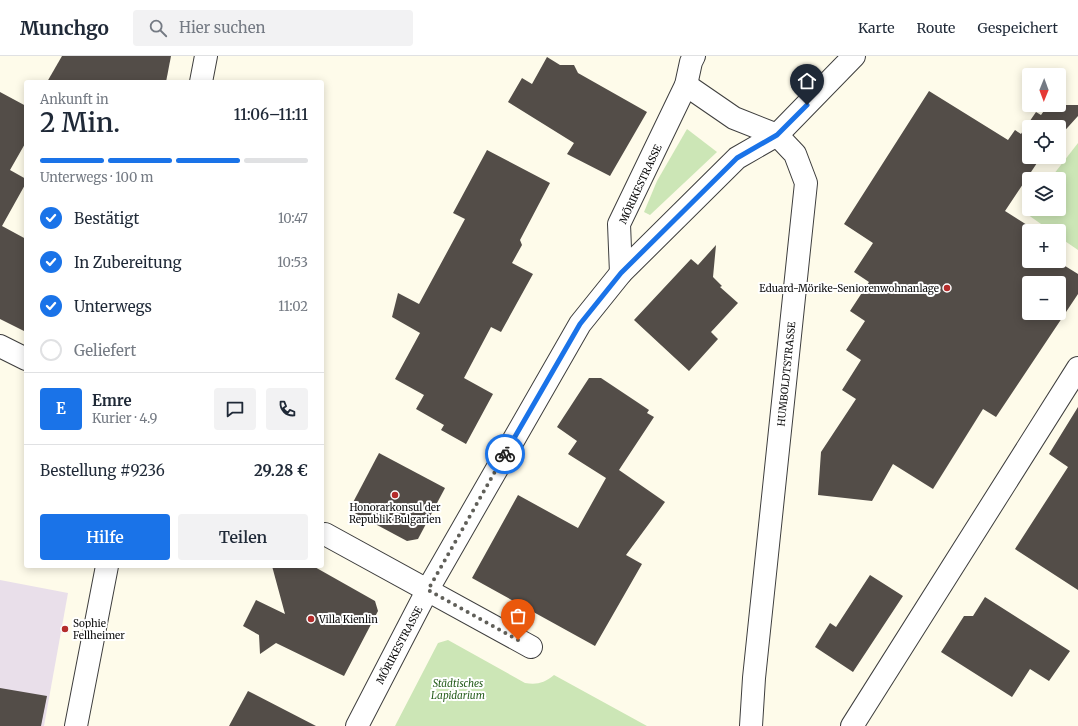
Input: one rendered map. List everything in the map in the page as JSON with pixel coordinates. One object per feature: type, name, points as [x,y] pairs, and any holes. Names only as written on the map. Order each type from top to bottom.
[{"type":"street","points":[[201,80],[206,56]]},
{"type":"street","name":"MÖRIKESTRASSE","points":[[357,726],[428,590],[580,324],[621,273],[619,224],[686,85],[691,62],[694,56]]},
{"type":"street","points":[[621,273],[737,158],[777,135],[854,56]]},
{"type":"street","name":"HUMBOLDTSTRASSE","points":[[686,85],[734,118],[777,135],[795,154],[806,183],[754,678],[751,726]]},
{"type":"street","points":[[0,346],[24,358]]},
{"type":"street","points":[[852,726],[1078,368]]},
{"type":"street","points":[[324,534],[531,647]]},
{"type":"street","points":[[76,726],[107,568]]},
{"type":"shaded area","points":[[0,580],[68,593],[44,726],[0,726]]},
{"type":"green space","points":[[687,129],[717,152],[650,215],[644,212],[657,181]]},
{"type":"green space","points":[[1078,143],[1078,250],[1066,242],[1066,224],[1041,224],[1030,216],[1066,216],[1066,172],[1055,172],[1062,164],[1066,164],[1066,158]]},
{"type":"green space","name":"Städtisches Lapidarium","points":[[448,640],[525,683],[540,683],[554,675],[647,726],[395,726],[438,643]]},
{"type":"building","points":[[62,56],[171,56],[166,80],[48,80]]},
{"type":"building","points":[[547,57],[560,65],[574,65],[578,73],[647,112],[610,176],[567,154],[574,143],[508,102],[522,78],[532,84]]},
{"type":"building","name":"Eduard-Mörike-Seniorenwohnanlage","points":[[929,91],[1008,140],[1015,130],[1021,134],[1022,133],[1022,164],[1036,164],[1031,172],[1022,172],[1022,186],[1005,211],[1026,224],[1022,224],[1022,268],[1066,268],[1066,267],[1078,274],[1078,294],[1066,312],[1066,276],[1022,276],[1022,320],[1061,320],[996,417],[983,409],[933,489],[893,464],[872,501],[818,495],[821,452],[856,399],[842,390],[861,360],[846,350],[865,321],[850,311],[869,282],[854,272],[873,243],[844,224]]},
{"type":"building","points":[[0,92],[24,105],[24,146],[10,170],[24,178],[24,187],[2,226],[24,238],[24,331],[0,319]]},
{"type":"building","name":"Eduard-Mörike-Seniorenwohnanlage","points":[[1066,105],[1078,105],[1078,116],[1066,129],[1066,120],[1031,120],[1036,112],[1041,115],[1043,112],[1066,112]]},
{"type":"building","points":[[487,150],[550,183],[520,240],[522,245],[512,263],[533,274],[501,332],[491,327],[464,378],[493,394],[466,444],[441,430],[444,425],[416,409],[424,395],[395,379],[420,333],[392,317],[398,293],[419,304],[465,219],[453,213]]},
{"type":"building","points":[[716,245],[713,277],[722,286],[720,287],[738,303],[711,332],[718,339],[689,371],[634,320],[691,259],[698,265]]},
{"type":"building","points":[[589,378],[601,378],[649,410],[647,413],[654,417],[619,470],[665,502],[626,555],[642,564],[595,646],[472,578],[518,495],[578,528],[606,478],[568,454],[577,441],[557,427]]},
{"type":"building","points":[[1078,407],[1078,590],[1015,549],[1068,467],[1049,454]]},
{"type":"building","points":[[379,453],[445,488],[418,539],[407,541],[349,510]]},
{"type":"building","name":"Villa Kienlin","points":[[273,568],[317,568],[375,601],[378,611],[344,676],[276,643],[260,654],[259,635],[243,626],[256,600],[285,614]]},
{"type":"building","points":[[870,575],[903,596],[853,672],[815,647],[830,623],[836,627]]},
{"type":"building","points":[[985,597],[1070,651],[1049,681],[1030,669],[1012,697],[941,652],[964,616],[973,616]]},
{"type":"building","points":[[0,688],[47,696],[41,726],[0,726]]},
{"type":"building","points":[[248,691],[316,726],[229,726]]},
{"type":"way so far","points":[[505,454],[428,590],[518,640]]},
{"type":"place","name":"Eduard-Mörike-Seniorenwohnanlage","points":[[947,288]]},
{"type":"place","name":"Honorarkonsul der Republik Bulgarien","points":[[395,495]]},
{"type":"place","name":"Villa Kienlin","points":[[311,619]]},
{"type":"place","name":"Sophie Fellheimer","points":[[65,629]]},
{"type":"route","points":[[505,454],[580,324],[621,273],[737,158],[777,135],[807,105]]}]
